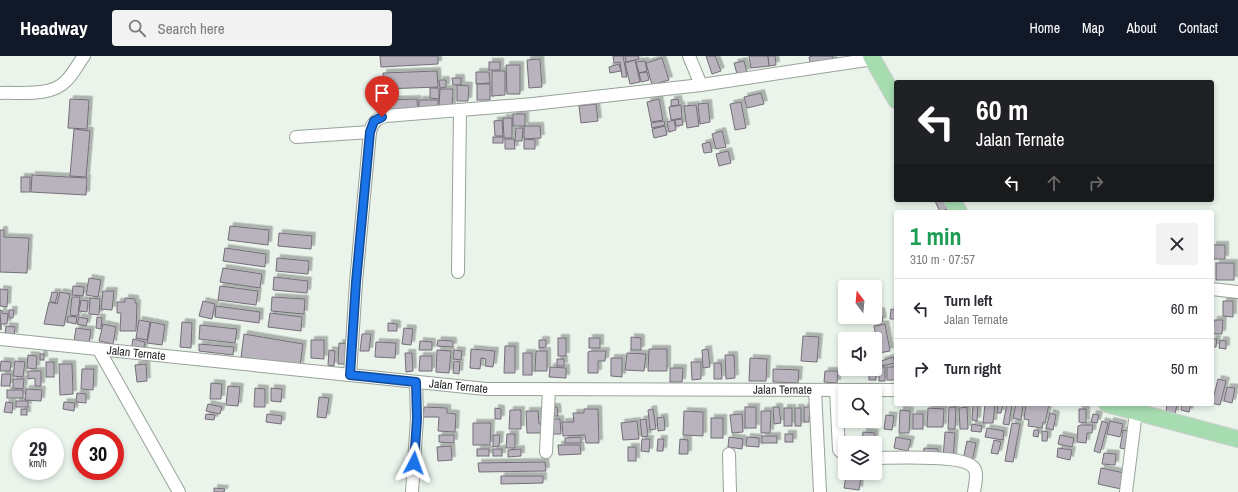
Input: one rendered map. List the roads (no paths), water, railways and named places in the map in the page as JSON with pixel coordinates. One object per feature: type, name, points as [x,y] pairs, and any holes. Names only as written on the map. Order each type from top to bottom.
[{"type":"main road","points":[[872,58],[894,96]]},
{"type":"main road","points":[[1122,406],[1136,408],[1238,439]]},
{"type":"street","points":[[0,93],[38,92],[56,87],[65,83],[84,56]]},
{"type":"street","points":[[689,56],[701,85]]},
{"type":"street","points":[[350,375],[356,282],[370,132],[374,121],[382,117],[533,104],[701,85],[872,58]]},
{"type":"street","points":[[458,272],[460,110]]},
{"type":"street","points":[[296,137],[370,132]]},
{"type":"street","points":[[1214,289],[1238,292]]},
{"type":"street","name":"Jalan Ternate","points":[[0,339],[486,389],[894,390]]},
{"type":"street","points":[[99,350],[179,492]]},
{"type":"street","points":[[412,492],[417,419],[416,382]]},
{"type":"street","points":[[546,452],[549,389]]},
{"type":"street","points":[[815,390],[820,492]]},
{"type":"street","points":[[836,390],[838,436]]},
{"type":"street","points":[[1126,492],[1136,408]]},
{"type":"street","points":[[728,454],[730,492]]},
{"type":"street","points":[[882,458],[924,457],[969,463],[975,469],[976,475],[974,492]]}]
